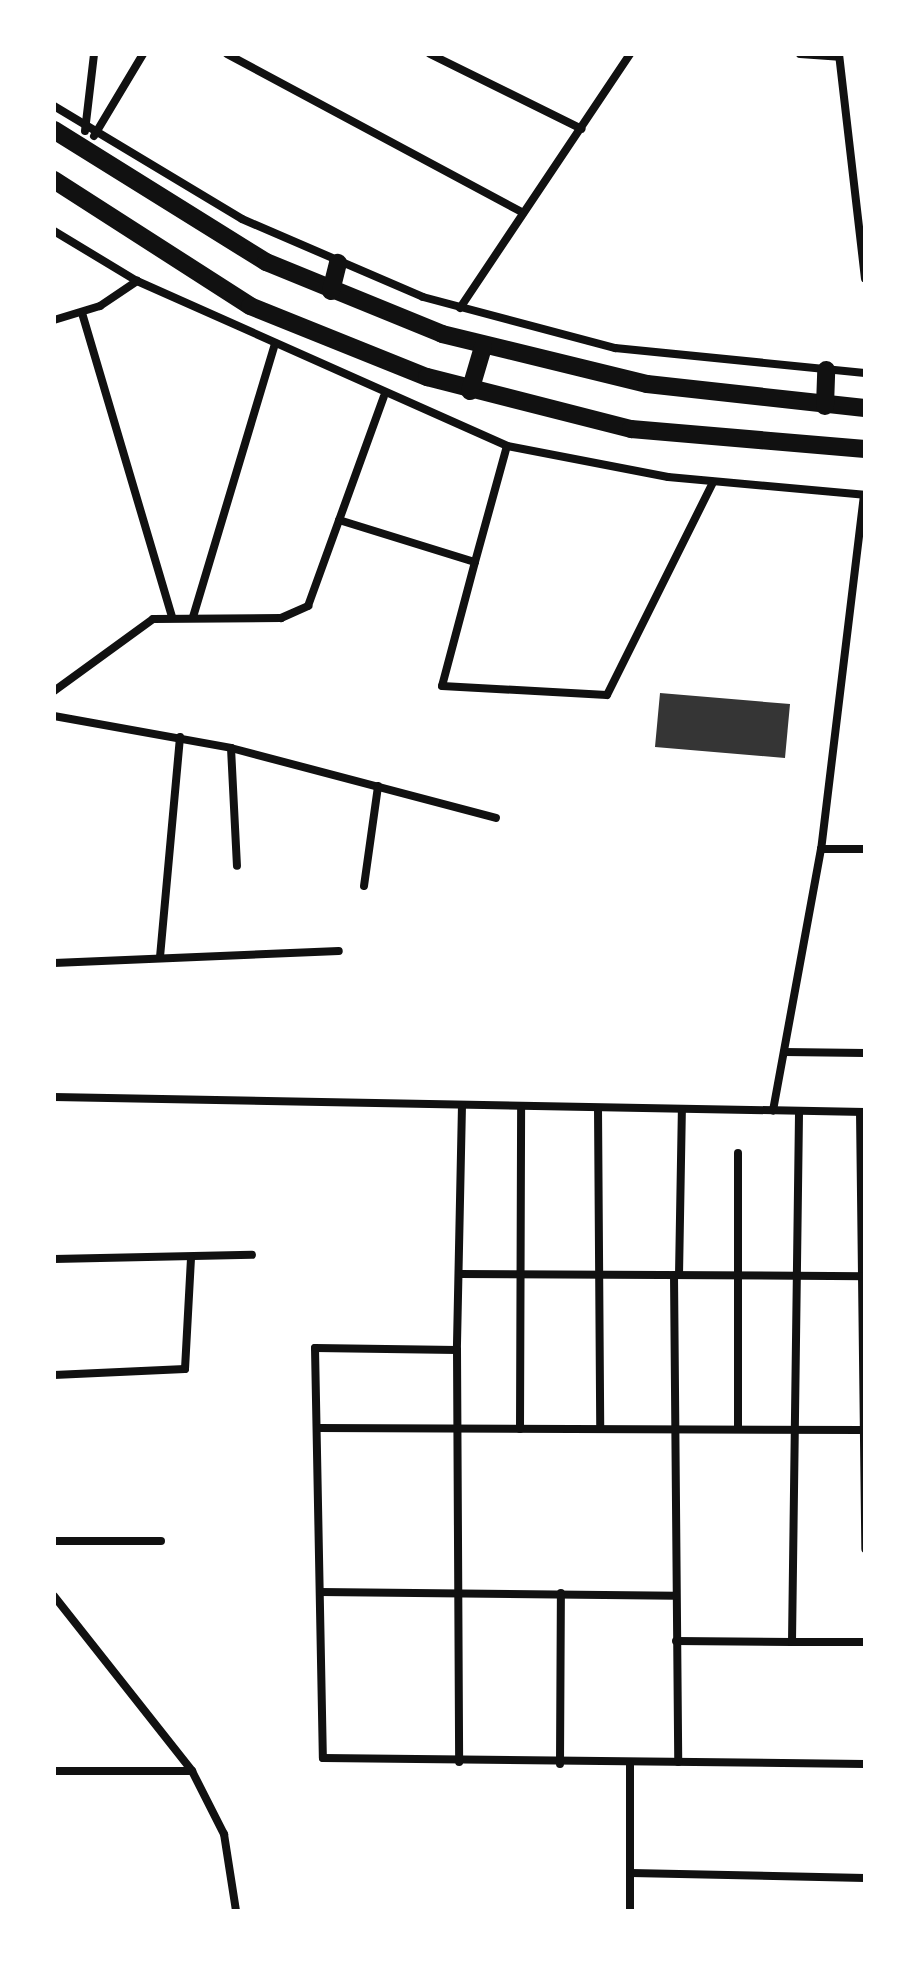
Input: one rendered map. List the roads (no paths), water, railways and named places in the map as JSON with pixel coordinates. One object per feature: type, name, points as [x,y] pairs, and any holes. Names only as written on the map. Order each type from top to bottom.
[{"type":"highway","points":[[54,130],[266,262],[331,291],[483,347],[647,384],[865,408]]},
{"type":"highway","points":[[54,180],[250,306],[470,391],[645,431],[865,449]]},
{"type":"highway","points":[[331,291],[338,263]]},
{"type":"highway","points":[[470,391],[483,347]]},
{"type":"highway","points":[[825,406],[826,370]]},
{"type":"street","points":[[89,134],[94,54]]},
{"type":"street","points":[[89,134],[143,54]]},
{"type":"street","points":[[227,54],[523,213]]},
{"type":"street","points":[[430,54],[582,129]]},
{"type":"street","points":[[460,308],[630,54]]},
{"type":"street","points":[[800,54],[839,56],[865,278]]},
{"type":"street","points":[[54,106],[89,134],[338,263],[460,308],[627,351],[865,373]]},
{"type":"street","points":[[54,231],[137,281],[384,396],[507,446],[713,482],[864,495],[862,574],[821,849],[773,1111]]},
{"type":"street","points":[[54,320],[82,313],[137,281]]},
{"type":"street","points":[[82,313],[172,617]]},
{"type":"street","points":[[193,617],[275,343]]},
{"type":"street","points":[[54,691],[138,624],[172,617],[298,614],[313,596],[384,396]]},
{"type":"street","points":[[507,446],[442,686],[607,695],[713,482]]},
{"type":"street","points":[[339,520],[475,562]]},
{"type":"street","points":[[54,716],[231,748],[496,818]]},
{"type":"street","points":[[160,957],[180,737]]},
{"type":"street","points":[[231,748],[237,866]]},
{"type":"street","points":[[364,886],[378,786]]},
{"type":"street","points":[[821,849],[865,849]]},
{"type":"street","points":[[54,963],[339,951]]},
{"type":"street","points":[[784,1052],[865,1053]]},
{"type":"street","points":[[54,1097],[862,1112],[865,1549]]},
{"type":"street","points":[[459,1762],[457,1350],[462,1105]]},
{"type":"street","points":[[520,1429],[521,1107]]},
{"type":"street","points":[[598,1108],[600,1429]]},
{"type":"street","points":[[678,1762],[675,1429],[682,1110]]},
{"type":"street","points":[[792,1642],[799,1111]]},
{"type":"street","points":[[738,1153],[735,1275],[738,1429]]},
{"type":"street","points":[[54,1259],[252,1255]]},
{"type":"street","points":[[54,1375],[185,1369],[191,1258]]},
{"type":"street","points":[[459,1274],[863,1276]]},
{"type":"street","points":[[457,1350],[315,1348],[323,1758],[560,1764],[865,1764]]},
{"type":"street","points":[[317,1428],[862,1430]]},
{"type":"street","points":[[54,1541],[161,1541]]},
{"type":"street","points":[[320,1592],[458,1591],[676,1596]]},
{"type":"street","points":[[560,1764],[561,1593]]},
{"type":"street","points":[[54,1596],[192,1771],[224,1834],[236,1911]]},
{"type":"street","points":[[676,1641],[865,1642]]},
{"type":"street","points":[[630,1763],[630,1911]]},
{"type":"street","points":[[54,1771],[192,1771]]},
{"type":"street","points":[[631,1873],[865,1878]]}]
